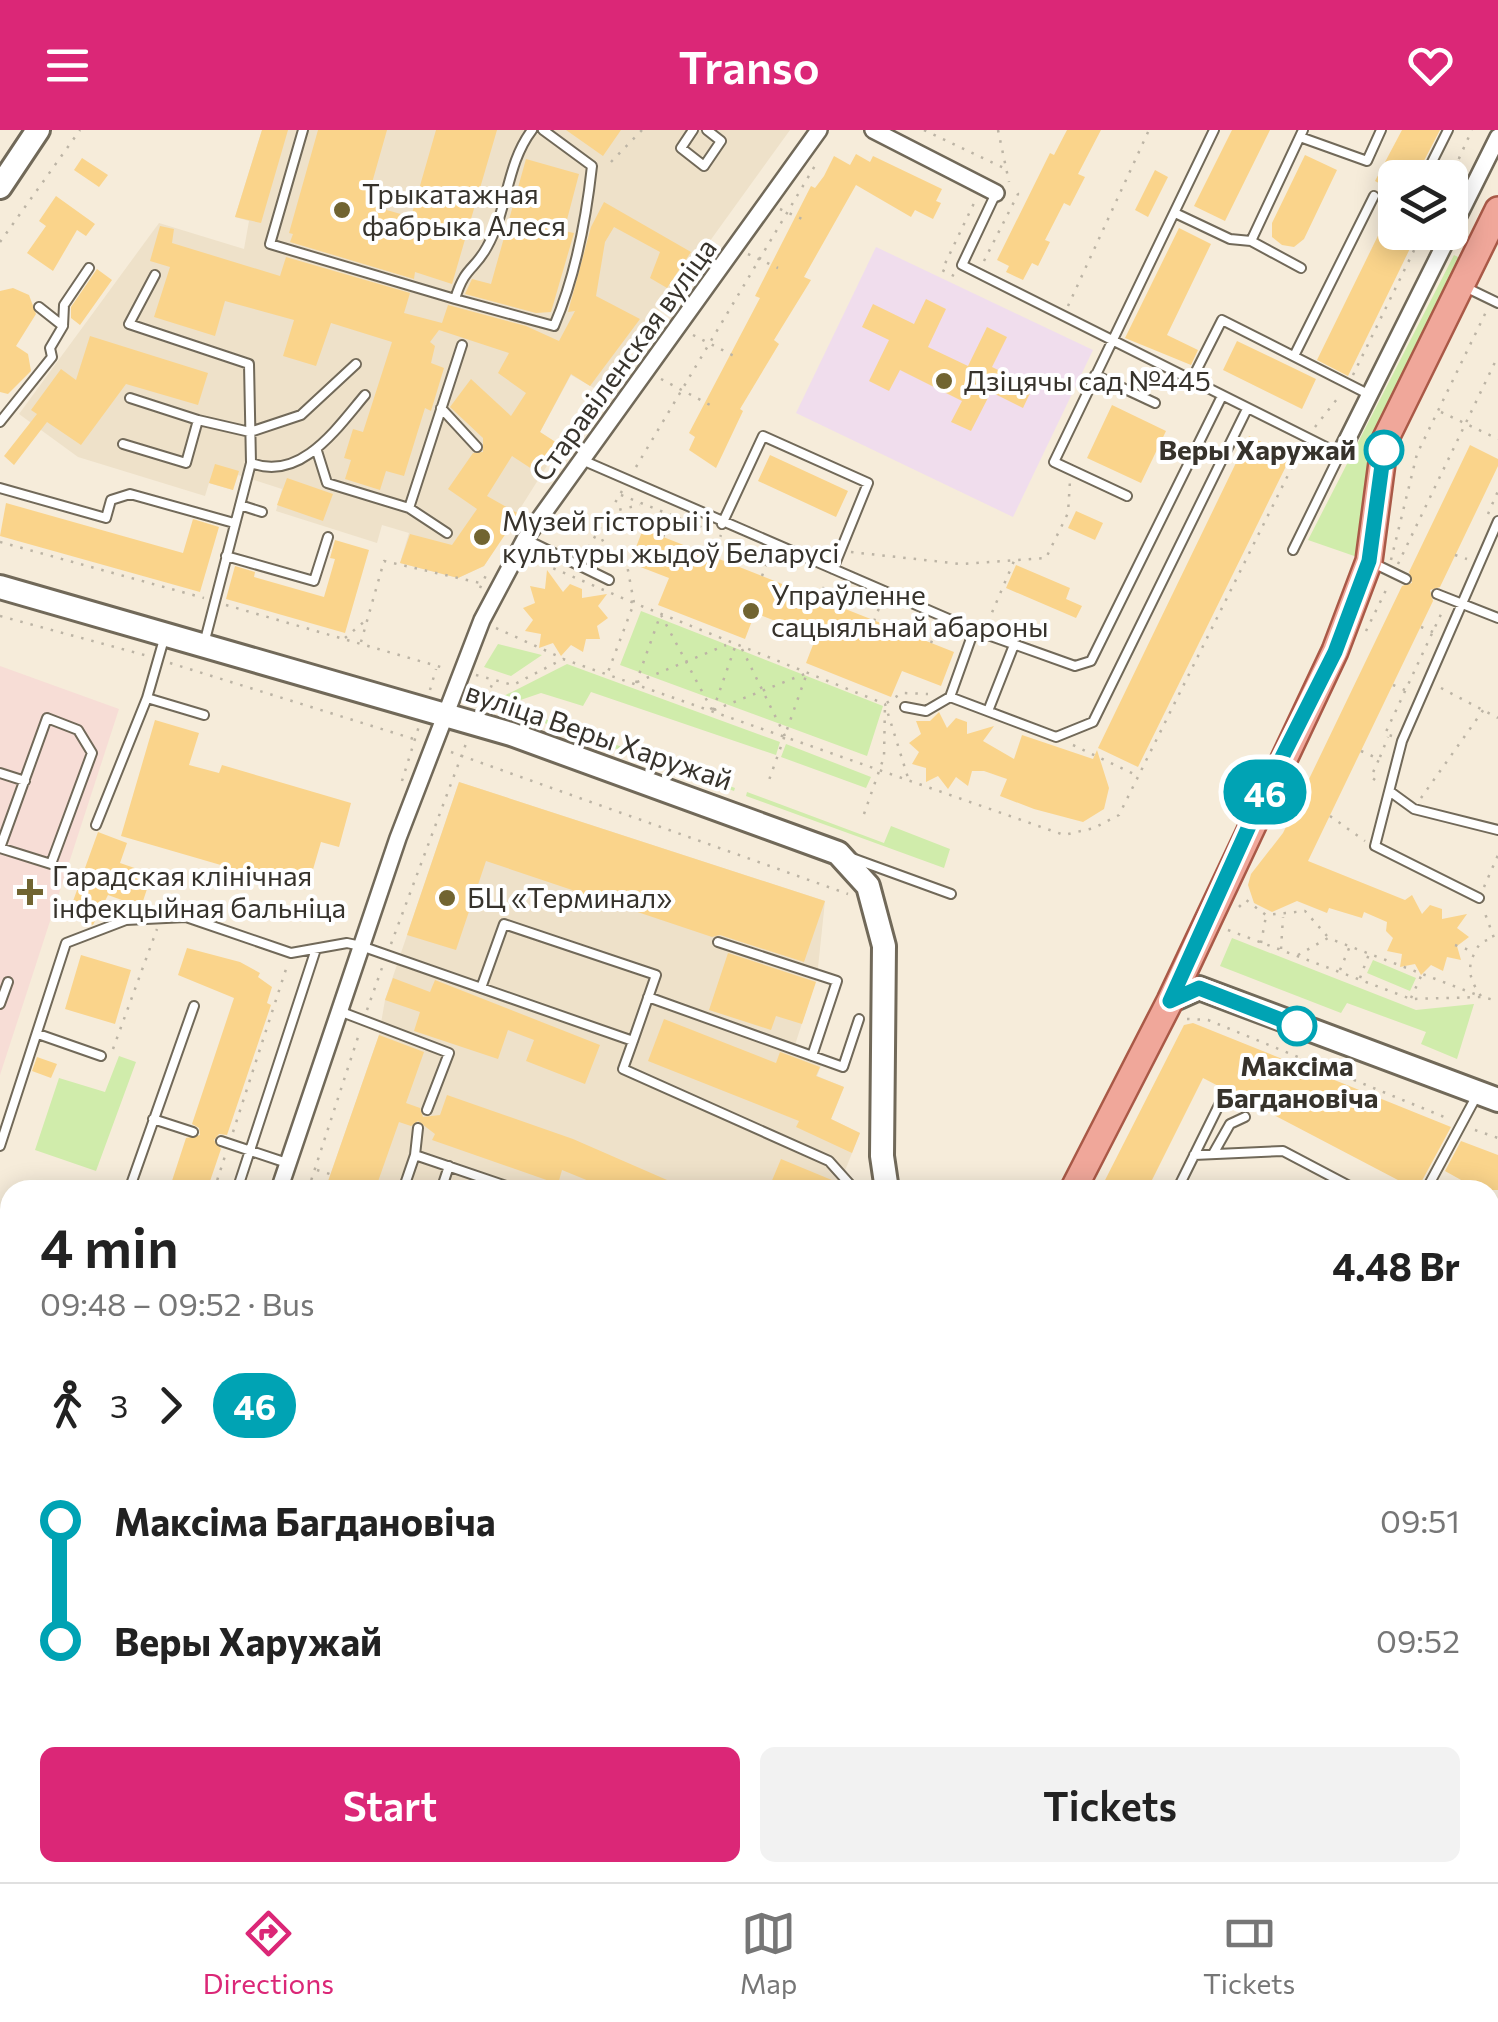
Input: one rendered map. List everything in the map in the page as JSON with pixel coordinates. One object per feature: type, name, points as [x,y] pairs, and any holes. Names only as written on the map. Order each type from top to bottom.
[{"type":"main road","points":[[0,186],[38,130]]},
{"type":"main road","points":[[1078,1180],[1175,1012],[1192,955],[1264,793],[1335,652],[1384,569],[1386,440],[1498,210]]},
{"type":"main road","name":"вуліца Веры Харужай","points":[[0,587],[448,714],[838,853]]},
{"type":"main road","points":[[838,853],[868,886],[884,946],[882,1156],[886,1180]]},
{"type":"main road","points":[[1192,955],[1204,975],[1216,982],[1337,1031],[1375,1052]]},
{"type":"main road","points":[[1175,1012],[1199,988],[1488,1096]]},
{"type":"street","name":"Старавіленская вуліца","points":[[282,1180],[361,946],[482,620],[525,539],[819,130]]},
{"type":"street","points":[[873,130],[996,194]]},
{"type":"street","points":[[1340,454],[1498,137]]},
{"type":"lane","points":[[303,130],[270,244],[554,326],[568,292],[587,214],[592,166],[544,130]]},
{"type":"lane","points":[[455,300],[463,272],[486,248],[520,145],[532,130]]},
{"type":"lane","points":[[693,130],[680,148],[704,166],[720,141],[707,130]]},
{"type":"lane","points":[[1127,496],[1054,462],[1214,130]]},
{"type":"lane","points":[[1250,241],[1302,133],[1367,161],[1381,130]]},
{"type":"lane","points":[[1433,160],[1448,130]]},
{"type":"lane","points":[[996,194],[962,265],[1190,383],[1340,454],[1293,550]]},
{"type":"lane","points":[[1294,356],[1374,196]]},
{"type":"lane","points":[[1174,213],[1230,239],[1250,241],[1300,268]]},
{"type":"lane","points":[[0,422],[52,357],[50,348],[62,326],[64,305],[89,268]]},
{"type":"lane","points":[[155,275],[129,324],[248,364],[251,463],[204,645]]},
{"type":"lane","points":[[1461,284],[1495,301]]},
{"type":"lane","points":[[39,308],[62,326]]},
{"type":"lane","points":[[1190,383],[1222,320],[1370,395]]},
{"type":"lane","points":[[408,508],[462,345]]},
{"type":"lane","points":[[130,398],[250,432],[302,415],[356,364]]},
{"type":"lane","points":[[1096,375],[1155,403]]},
{"type":"lane","points":[[251,463],[280,467],[317,451],[365,395]]},
{"type":"lane","points":[[582,460],[722,524],[979,631],[1075,666],[1091,661],[1221,398]]},
{"type":"lane","points":[[441,408],[477,447]]},
{"type":"lane","points":[[946,696],[1056,736],[1084,729],[1099,712],[1246,411]]},
{"type":"lane","points":[[123,444],[186,463],[198,420]]},
{"type":"lane","points":[[722,524],[764,436],[868,483],[834,570]]},
{"type":"lane","points":[[317,451],[327,483],[408,508],[447,533]]},
{"type":"lane","points":[[0,488],[106,518],[111,500],[130,494],[234,523]]},
{"type":"lane","points":[[240,505],[262,512]]},
{"type":"lane","points":[[1479,898],[1376,846],[1402,741],[1498,521]]},
{"type":"lane","points":[[226,556],[314,581],[328,537]]},
{"type":"lane","points":[[525,539],[609,580]]},
{"type":"lane","points":[[1384,569],[1406,579]]},
{"type":"lane","points":[[1437,594],[1498,618]]},
{"type":"lane","points":[[904,707],[926,711],[946,696],[979,631]]},
{"type":"lane","points":[[96,825],[147,698],[165,634]]},
{"type":"lane","points":[[988,711],[1014,644]]},
{"type":"lane","points":[[147,698],[204,714]]},
{"type":"lane","points":[[47,718],[78,730],[92,753],[51,864],[0,848],[47,718]]},
{"type":"lane","points":[[0,773],[25,781]]},
{"type":"lane","points":[[1392,793],[1414,809],[1498,830]]},
{"type":"lane","points":[[838,853],[951,894]]},
{"type":"lane","points":[[0,1146],[66,943],[126,920],[186,917],[291,952],[347,943],[361,946],[634,1041]]},
{"type":"lane","points":[[480,988],[504,924],[656,975],[623,1069],[829,1161],[846,1180]]},
{"type":"lane","points":[[718,942],[837,981],[812,1056]]},
{"type":"lane","points":[[240,1180],[316,949]]},
{"type":"lane","points":[[0,1004],[8,982]]},
{"type":"lane","points":[[648,997],[843,1066],[859,1019]]},
{"type":"lane","points":[[132,1180],[194,1006]]},
{"type":"lane","points":[[339,1011],[449,1052],[426,1110]]},
{"type":"lane","points":[[38,1034],[100,1056]]},
{"type":"lane","points":[[1432,1180],[1462,1125],[1488,1096]]},
{"type":"lane","points":[[1182,1180],[1221,1101]]},
{"type":"lane","points":[[1212,1154],[1230,1124],[1245,1117]]},
{"type":"lane","points":[[153,1119],[193,1132]]},
{"type":"lane","points":[[407,1180],[418,1128]]},
{"type":"lane","points":[[225,1142],[288,1164]]},
{"type":"lane","points":[[1194,1155],[1283,1151],[1338,1180]]},
{"type":"lane","points":[[415,1155],[489,1180]]},
{"type":"lane","points":[[444,1180],[449,1166]]},
{"type":"path","points":[[0,242],[80,130]]},
{"type":"path","points":[[612,162],[642,130]]},
{"type":"path","points":[[924,130],[1006,170]]},
{"type":"path","points":[[982,267],[1018,194],[1010,186],[998,130]]},
{"type":"path","points":[[1067,309],[1149,130]]},
{"type":"path","points":[[1458,160],[1472,130]]},
{"type":"path","points":[[608,673],[634,603],[626,565],[586,550],[820,158]]},
{"type":"path","points":[[768,203],[802,219]]},
{"type":"path","points":[[736,248],[778,268]]},
{"type":"path","points":[[491,626],[563,659],[1064,835],[1094,828],[1119,816],[1306,440],[1349,384],[1414,250]]},
{"type":"path","points":[[1384,569],[1418,454],[1495,301]]},
{"type":"path","points":[[678,327],[736,357]]},
{"type":"path","points":[[1384,569],[1498,356]]},
{"type":"path","points":[[646,371],[712,406]]},
{"type":"path","points":[[1439,411],[1498,439]]},
{"type":"path","points":[[841,551],[961,564],[1046,558],[1068,513],[1071,470]]},
{"type":"path","points":[[1482,526],[1498,492],[1488,488]]},
{"type":"path","points":[[620,494],[720,535],[712,556]]},
{"type":"path","points":[[608,513],[644,504]]},
{"type":"path","points":[[663,537],[672,516]]},
{"type":"path","points":[[596,530],[612,560]]},
{"type":"path","points":[[762,576],[770,555],[784,561]]},
{"type":"path","points":[[1402,741],[1385,734],[1467,559],[1456,555]]},
{"type":"path","points":[[528,556],[730,644],[884,704],[910,783]]},
{"type":"path","points":[[979,631],[1014,560]]},
{"type":"path","points":[[360,644],[384,561],[481,583]]},
{"type":"path","points":[[819,599],[827,578]]},
{"type":"path","points":[[874,621],[882,601]]},
{"type":"path","points":[[661,614],[712,711]]},
{"type":"path","points":[[636,683],[661,614]]},
{"type":"path","points":[[0,616],[158,659],[415,740]]},
{"type":"path","points":[[344,639],[369,617]]},
{"type":"path","points":[[931,643],[938,624],[952,629]]},
{"type":"path","points":[[1420,627],[1433,632]]},
{"type":"path","points":[[636,683],[730,644]]},
{"type":"path","points":[[712,711],[736,646]]},
{"type":"path","points":[[742,648],[784,736]]},
{"type":"path","points":[[472,674],[513,685],[563,659]]},
{"type":"path","points":[[426,702],[437,667]]},
{"type":"path","points":[[712,711],[807,673]]},
{"type":"path","points":[[768,784],[807,673]]},
{"type":"path","points":[[479,717],[494,680]]},
{"type":"path","points":[[1430,682],[1498,718]]},
{"type":"path","points":[[1393,685],[1406,690]]},
{"type":"path","points":[[884,704],[902,693],[946,696]]},
{"type":"path","points":[[864,814],[880,772],[884,704]]},
{"type":"path","points":[[1414,809],[1484,709]]},
{"type":"path","points":[[1070,734],[1073,746],[1140,776]]},
{"type":"path","points":[[1389,735],[1371,777],[1392,793]]},
{"type":"path","points":[[1361,751],[1379,760]]},
{"type":"path","points":[[311,1180],[458,754],[852,896]]},
{"type":"path","points":[[1330,816],[1376,846]]},
{"type":"path","points":[[1482,997],[1470,980],[1469,961],[1481,942],[1496,939],[1479,898],[1498,854]]},
{"type":"path","points":[[1233,913],[1246,900],[1266,915],[1305,911],[1328,938],[1498,1001]]},
{"type":"path","points":[[1262,943],[1266,915]]},
{"type":"path","points":[[1281,949],[1283,916]]},
{"type":"path","points":[[112,1049],[160,918]]},
{"type":"path","points":[[1220,926],[1410,999],[1482,997]]},
{"type":"path","points":[[1298,956],[1328,938]]},
{"type":"path","points":[[1455,945],[1474,952]]},
{"type":"path","points":[[1340,972],[1350,946]]},
{"type":"path","points":[[216,1180],[225,1142],[291,952]]},
{"type":"path","points":[[1359,979],[1369,954]]},
{"type":"path","points":[[1410,999],[1422,974]]},
{"type":"path","points":[[1439,998],[1445,983]]},
{"type":"path","points":[[1457,998],[1460,989]]},
{"type":"path","points":[[1175,1012],[1208,1020],[1498,1138]]},
{"type":"path","points":[[315,1169],[330,1174]]},
{"type":"shaded area","points":[[262,130],[790,130],[601,392],[571,375],[540,432],[560,445],[484,566],[458,578],[400,563],[409,533],[382,525],[377,543],[276,511],[282,489],[238,475],[233,490],[209,483],[205,496],[78,457],[19,414],[159,223],[244,249],[249,221],[235,217]]},
{"type":"shaded area","name":"Дзіцячы сад №445","points":[[876,247],[1093,350],[1013,517],[796,413]]},
{"type":"shaded area","name":"Гарадская клінічная інфекцыйная бальніца","points":[[0,666],[119,709],[0,1075]]},
{"type":"shaded area","points":[[459,782],[825,901],[817,977],[793,1051],[822,1063],[817,1076],[844,1087],[831,1119],[860,1133],[841,1180],[328,1180],[379,1035],[385,1000]]},
{"type":"green space","points":[[1454,255],[1460,258],[1373,436],[1360,558],[1308,540]]},
{"type":"green space","points":[[641,611],[883,706],[867,756],[620,665]]},
{"type":"green space","points":[[498,644],[542,655],[511,676],[484,667]]},
{"type":"green space","points":[[567,664],[780,742],[776,755],[591,692],[583,706],[541,693],[500,707],[490,703]]},
{"type":"green space","points":[[537,716],[735,788],[734,791],[536,720]]},
{"type":"green space","points":[[786,744],[871,777],[866,788],[781,757]]},
{"type":"green space","points":[[747,792],[884,843],[891,826],[950,849],[944,868],[746,796]]},
{"type":"green space","points":[[1232,938],[1416,1010],[1474,1004],[1457,1059],[1421,1044],[1426,1032],[1347,1003],[1341,1013],[1220,966]]},
{"type":"green space","points":[[1373,960],[1416,978],[1410,991],[1367,973]]},
{"type":"green space","points":[[119,1056],[136,1062],[96,1171],[35,1150],[59,1078],[105,1092]]},
{"type":"building","points":[[262,130],[288,130],[261,223],[235,217]]},
{"type":"building","name":"Трыкатажная фабрыка Алеся","points":[[318,130],[387,130],[366,204],[411,217],[436,130],[497,130],[452,284],[415,272],[414,279],[290,242],[293,234],[289,233]]},
{"type":"building","points":[[566,130],[621,130],[603,156]]},
{"type":"building","points":[[1067,130],[1101,130],[1078,174],[1085,177],[1070,206],[1064,203],[1045,240],[1050,242],[1038,266],[1032,263],[1023,280],[1006,272],[1009,266],[997,260],[1050,153],[1054,155]]},
{"type":"building","points":[[1232,130],[1270,130],[1225,221],[1194,206]]},
{"type":"building","points":[[1402,130],[1440,130],[1424,160],[1386,160]]},
{"type":"building","points":[[856,154],[870,162],[873,156],[942,189],[936,201],[941,203],[933,219],[915,210],[911,217],[856,185],[804,277],[811,280],[774,340],[779,344],[740,409],[743,411],[716,468],[689,450],[695,437],[689,433],[760,298],[755,296],[811,186],[815,188],[834,156],[850,165]]},
{"type":"building","points":[[1305,155],[1337,170],[1304,239],[1294,247],[1282,245],[1272,237],[1272,223]]},
{"type":"building","points":[[82,158],[108,175],[99,187],[74,170]]},
{"type":"building","points":[[526,159],[579,174],[564,231],[574,233],[551,312],[536,313],[465,294],[472,279],[491,284]]},
{"type":"building","points":[[1155,170],[1168,177],[1148,217],[1135,210]]},
{"type":"building","points":[[56,196],[95,224],[86,236],[77,230],[53,271],[27,253],[46,226],[39,221]]},
{"type":"building","points":[[604,202],[691,252],[667,288],[650,278],[660,252],[614,227],[605,242],[596,296],[640,319],[590,386],[571,374],[540,432],[557,443],[538,473],[512,456],[487,496],[519,514],[484,566],[458,578],[400,563],[410,534],[452,545],[477,509],[448,489],[473,453],[483,452],[483,438],[450,407],[471,379],[511,416],[526,393],[498,373],[509,353],[439,330],[430,342],[435,346],[431,363],[444,368],[431,411],[425,408],[404,476],[386,471],[380,490],[345,479],[351,460],[344,458],[353,429],[363,432],[392,342],[331,323],[316,366],[283,356],[294,320],[225,301],[215,336],[154,317],[170,267],[150,261],[160,226],[174,229],[172,243],[280,276],[286,257],[410,293],[404,313],[442,323],[448,305],[526,326],[559,341],[575,311],[568,312],[591,227]]},
{"type":"building","points":[[1179,228],[1211,244],[1167,335],[1198,350],[1191,365],[1125,338]]},
{"type":"building","points":[[1378,236],[1378,250],[1409,250],[1348,376],[1317,360]]},
{"type":"building","points":[[97,269],[112,280],[80,325],[71,318],[71,307]]},
{"type":"building","points":[[13,288],[29,295],[36,314],[16,346],[28,354],[31,371],[8,394],[0,392],[0,291]]},
{"type":"building","points":[[926,299],[946,309],[928,347],[968,366],[987,327],[1007,337],[992,367],[1033,387],[1023,408],[991,392],[971,431],[951,422],[962,401],[900,370],[889,391],[869,381],[889,340],[862,327],[873,304],[914,324]]},
{"type":"building","points":[[90,336],[208,373],[198,405],[126,384],[81,445],[47,422],[14,465],[4,456],[37,414],[31,410],[61,369],[76,380]]},
{"type":"building","points":[[1237,341],[1316,379],[1302,409],[1223,370]]},
{"type":"building","points":[[1112,405],[1166,431],[1141,483],[1087,458]]},
{"type":"building","points":[[1249,436],[1291,456],[1138,767],[1098,748]]},
{"type":"building","points":[[1470,445],[1498,459],[1498,466],[1440,587],[1430,590],[1433,601],[1308,861],[1405,900],[1412,895],[1422,914],[1430,905],[1442,909],[1442,919],[1467,914],[1457,928],[1469,937],[1457,946],[1461,960],[1447,957],[1443,971],[1431,965],[1421,975],[1415,964],[1400,967],[1402,954],[1387,951],[1393,938],[1386,931],[1387,922],[1364,912],[1362,918],[1329,908],[1327,913],[1297,901],[1272,912],[1254,903],[1248,885],[1251,874],[1283,833],[1402,586],[1412,583],[1409,572]]},
{"type":"building","points":[[770,455],[848,491],[836,517],[758,481]]},
{"type":"building","points":[[215,464],[239,471],[233,490],[209,483]]},
{"type":"building","points":[[287,478],[333,494],[323,521],[277,505]]},
{"type":"building","points":[[6,503],[183,553],[193,519],[219,527],[200,592],[0,536]]},
{"type":"building","points":[[1076,511],[1103,523],[1095,540],[1068,528]]},
{"type":"building","points":[[643,529],[954,652],[941,686],[902,671],[891,697],[806,663],[816,637],[755,613],[745,639],[658,605],[669,578],[630,563]]},
{"type":"building","points":[[335,540],[369,550],[345,633],[226,599],[235,566],[255,572],[254,577],[324,597],[335,559],[330,558]]},
{"type":"building","points":[[1016,565],[1070,588],[1066,599],[1082,606],[1076,618],[1006,588]]},
{"type":"building","points":[[547,570],[563,592],[570,584],[582,589],[582,598],[607,594],[598,606],[608,618],[597,626],[600,639],[586,639],[583,652],[571,645],[561,656],[553,643],[539,648],[541,634],[525,631],[533,620],[523,608],[535,603],[530,586],[545,589]]},
{"type":"building","points":[[939,712],[947,728],[956,718],[967,722],[967,734],[994,726],[983,741],[1014,759],[1022,735],[1093,759],[1097,750],[1109,788],[1104,809],[1083,822],[1034,809],[1000,796],[1007,779],[984,771],[972,771],[968,786],[956,777],[948,789],[938,776],[926,782],[926,768],[912,764],[919,752],[909,743],[921,734],[916,721],[930,721]]},
{"type":"building","points":[[155,720],[199,733],[189,765],[219,773],[222,765],[351,803],[339,847],[321,842],[307,890],[121,836]]},
{"type":"building","points":[[459,782],[825,901],[804,962],[720,935],[712,937],[486,861],[456,950],[407,935]]},
{"type":"building","points":[[98,832],[127,843],[120,863],[152,874],[141,907],[108,895],[93,925],[68,915]]},
{"type":"building","points":[[187,948],[240,962],[260,973],[258,977],[272,987],[267,1003],[271,1005],[227,1135],[219,1134],[214,1140],[221,1149],[210,1180],[172,1180],[186,1138],[200,1135],[199,1128],[192,1124],[234,998],[178,975]]},
{"type":"building","points":[[728,953],[816,982],[802,1024],[776,1016],[771,1030],[709,1010]]},
{"type":"building","points":[[81,955],[131,970],[115,1024],[65,1009]]},
{"type":"building","points":[[393,978],[430,992],[435,980],[600,1045],[585,1084],[526,1061],[534,1040],[508,1030],[498,1059],[414,1031],[420,1012],[385,1000]]},
{"type":"building","points":[[664,1019],[776,1063],[780,1052],[820,1067],[816,1076],[844,1087],[831,1119],[860,1133],[852,1153],[796,1127],[799,1121],[648,1061]]},
{"type":"building","points":[[1193,1023],[1451,1127],[1422,1180],[1398,1180],[1203,1078],[1152,1180],[1105,1180],[1184,1025]]},
{"type":"building","points":[[379,1035],[424,1052],[406,1103],[420,1108],[423,1117],[440,1115],[447,1095],[573,1139],[667,1180],[586,1180],[562,1170],[559,1180],[547,1180],[432,1140],[435,1134],[418,1121],[411,1126],[399,1122],[379,1180],[328,1180]]},
{"type":"building","points":[[37,1057],[57,1064],[51,1078],[32,1071]]},
{"type":"building","points":[[1461,1141],[1498,1155],[1498,1180],[1461,1180],[1445,1171]]},
{"type":"building","points":[[781,1159],[832,1180],[772,1180]]},
{"type":"bus line","name":"46","points":[[1297,1026],[1199,988],[1170,1001],[1264,793],[1335,652],[1369,561],[1384,450]]},
{"type":"place","name":"Трыкатажная фабрыка Алеся","points":[[342,210]]},
{"type":"place","name":"Дзіцячы сад №445","points":[[944,381]]},
{"type":"place","name":"Веры Харужай","points":[[1384,450]]},
{"type":"place","name":"Музей гісторыі і культуры жыдоў Беларусі","points":[[482,537]]},
{"type":"place","name":"Упраўленне сацыяльнай абароны","points":[[751,611]]},
{"type":"place","name":"Гарадская клінічная інфекцыйная бальніца","points":[[30,892]]},
{"type":"place","name":"БЦ «Терминал»","points":[[447,898]]},
{"type":"place","name":"Максіма Багдановіча","points":[[1297,1026]]}]
